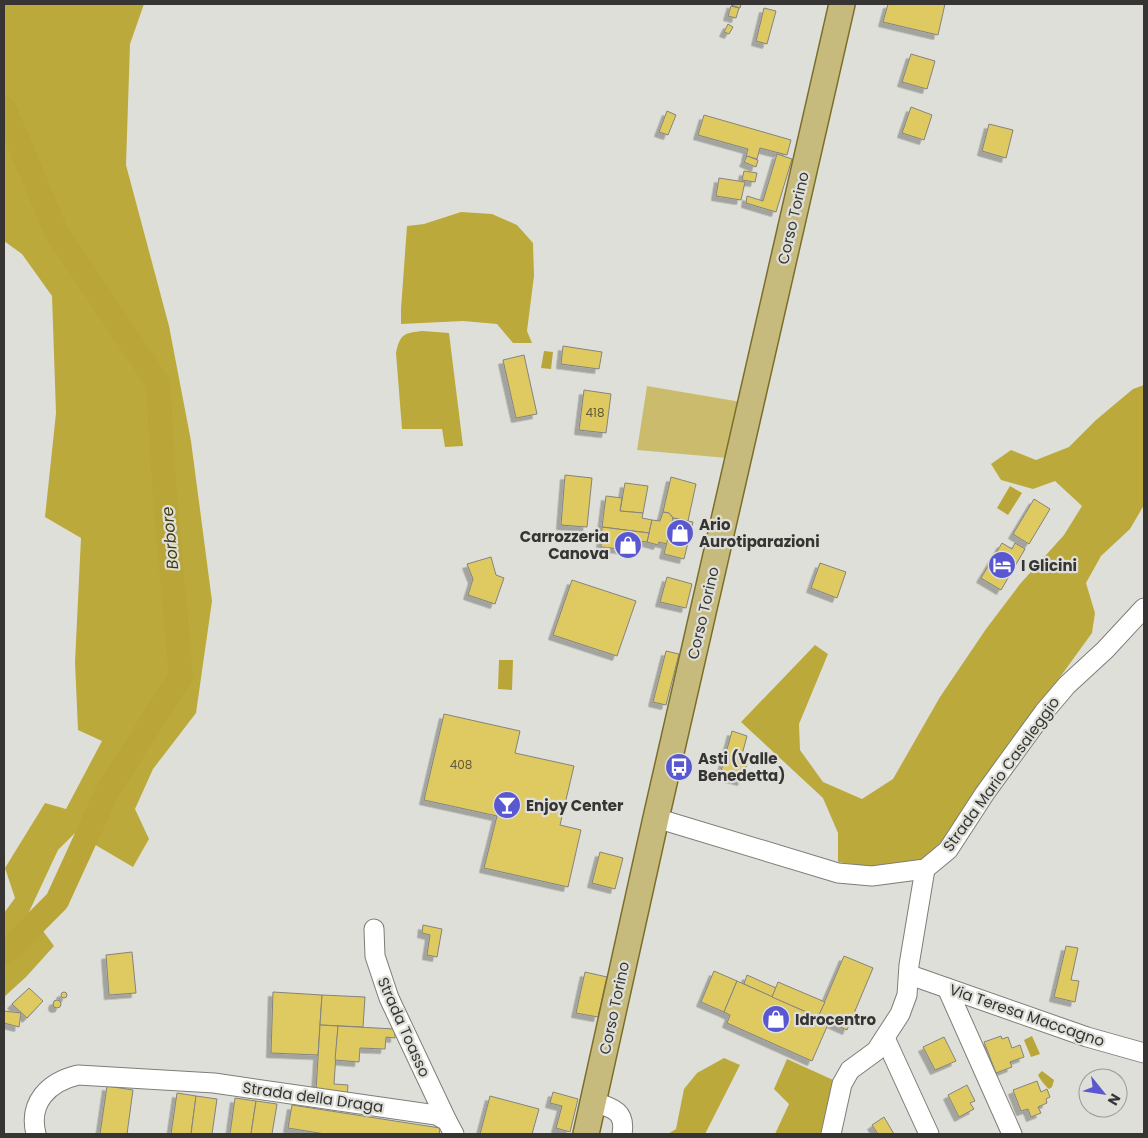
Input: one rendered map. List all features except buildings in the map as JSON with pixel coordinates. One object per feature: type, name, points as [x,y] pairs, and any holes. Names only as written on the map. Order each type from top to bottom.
[{"type":"main road","name":"Corso Torino","points":[[586,1134],[656,818],[842,4]]},
{"type":"street","name":"Strada Mario Casaleggio","points":[[925,869],[948,850],[985,793],[1044,712],[1144,608]]},
{"type":"street","points":[[656,818],[838,873],[872,876],[925,869],[907,995],[900,1014],[876,1051],[850,1070],[842,1084],[831,1134]]},
{"type":"street","name":"Strada Toasso","points":[[374,929],[375,956],[389,998],[450,1128]]},
{"type":"street","name":"Via Teresa Maccagno","points":[[910,974],[1087,1037],[1144,1053]]},
{"type":"street","points":[[947,988],[1012,1134]]},
{"type":"street","points":[[885,1038],[929,1134]]},
{"type":"street","name":"Strada della Draga","points":[[36,1134],[34,1126],[36,1111],[43,1094],[53,1084],[67,1077],[78,1075],[214,1083],[436,1115],[450,1128]]},
{"type":"street","points":[[593,1102],[612,1108],[620,1114],[624,1126],[622,1134]]},
{"type":"shaded area","points":[[4,4],[144,4],[130,44],[126,165],[169,326],[191,441],[212,601],[196,713],[153,769],[135,809],[149,839],[133,867],[75,833],[58,850],[29,912],[54,946],[26,977],[4,997],[4,913],[15,898],[5,868],[45,803],[66,809],[102,741],[78,730],[75,662],[81,538],[45,517],[56,413],[52,296],[22,254],[4,241]]},
{"type":"shaded area","points":[[461,212],[492,214],[517,225],[533,243],[534,276],[527,331],[532,343],[513,343],[497,324],[463,321],[401,324],[407,226],[424,224]]},
{"type":"shaded area","points":[[423,331],[449,333],[463,446],[445,447],[442,429],[402,429],[396,353],[399,341],[404,335]]},
{"type":"shaded area","points":[[544,351],[553,352],[551,369],[541,368]]},
{"type":"shaded area","points":[[1144,385],[1144,505],[1130,529],[1101,556],[1086,583],[1095,613],[1092,633],[953,831],[920,862],[871,867],[838,862],[838,833],[823,798],[741,722],[815,645],[828,654],[799,724],[800,750],[823,782],[862,799],[893,779],[940,697],[986,629],[1020,584],[1064,535],[1082,506],[1055,481],[1033,489],[1001,480],[991,464],[1011,450],[1036,460],[1069,447],[1096,420],[1133,389]]},
{"type":"shaded area","points":[[647,386],[741,402],[727,458],[637,450]]},
{"type":"shaded area","points":[[1010,486],[1022,493],[1008,515],[997,508]]},
{"type":"shaded area","points":[[499,660],[513,660],[512,690],[498,689]]},
{"type":"shaded area","points":[[1032,1036],[1040,1054],[1031,1057],[1024,1040]]},
{"type":"shaded area","points":[[724,1058],[740,1065],[705,1134],[668,1134],[676,1129],[684,1089],[697,1073]]},
{"type":"shaded area","points":[[787,1059],[842,1084],[831,1134],[775,1134],[789,1104],[774,1089]]},
{"type":"shaded area","points":[[1042,1071],[1054,1080],[1052,1087],[1049,1089],[1038,1075]]},
{"type":"waterway","name":"Borbore","points":[[4,108],[56,231],[158,383],[165,499],[181,676],[107,792],[57,901],[4,954]]},
{"type":"place","name":"Ario Aurotiparazioni","points":[[680,533]]},
{"type":"place","name":"Carrozzeria Canova","points":[[628,545]]},
{"type":"place","name":"I Glicini","points":[[1002,565]]},
{"type":"place","name":"Asti (Valle Benedetta)","points":[[679,767]]},
{"type":"place","name":"Enjoy Center","points":[[507,805]]},
{"type":"place","name":"Idrocentro","points":[[776,1019]]}]
